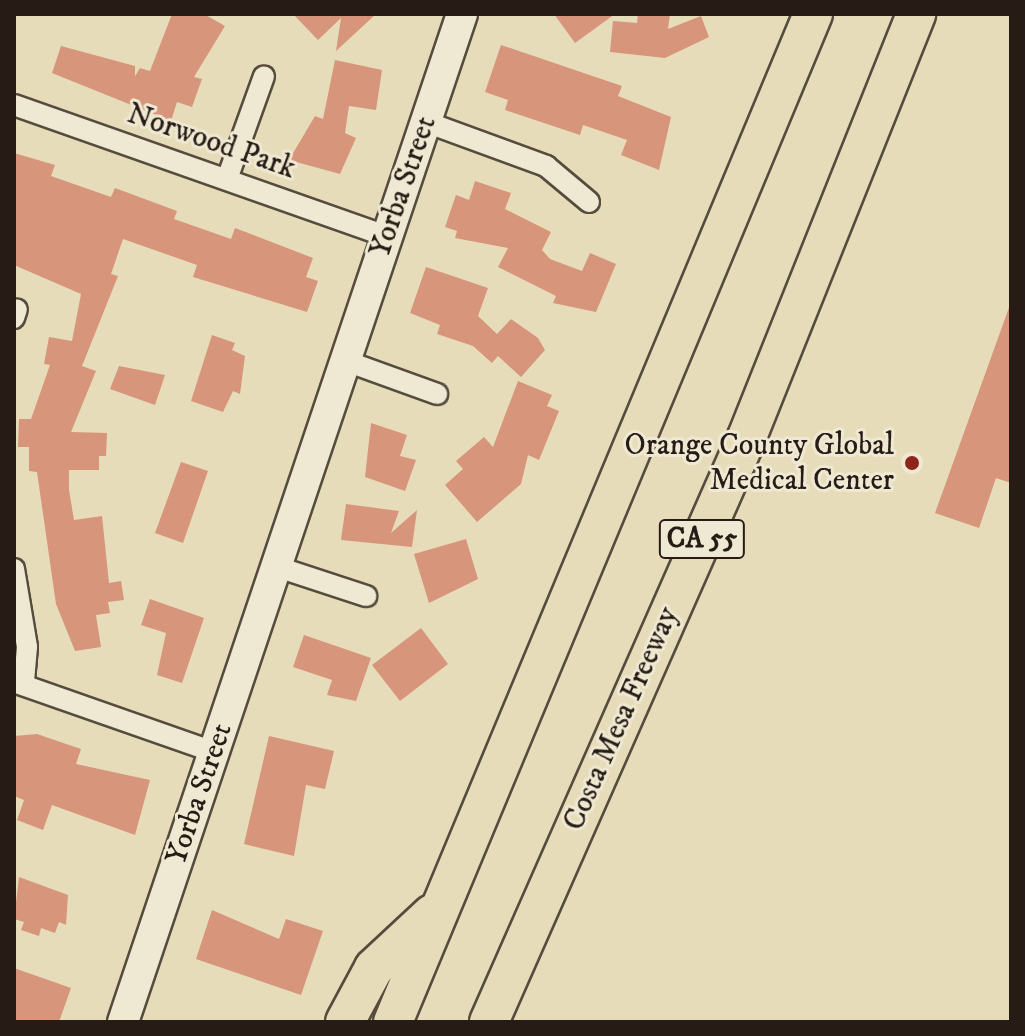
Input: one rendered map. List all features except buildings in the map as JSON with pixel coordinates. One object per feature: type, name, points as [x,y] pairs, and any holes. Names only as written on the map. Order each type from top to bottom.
[{"type":"highway","points":[[393,1022],[813,14]]},
{"type":"highway","name":"Costa Mesa Freeway","points":[[494,1015],[747,437],[916,14]]},
{"type":"highway","points":[[345,1022],[374,968],[443,904]]},
{"type":"main road","name":"Yorba Street","points":[[123,1022],[462,14]]},
{"type":"street","points":[[227,179],[264,76]]},
{"type":"street","name":"Norwood Park","points":[[14,105],[387,236]]},
{"type":"street","points":[[426,122],[546,166],[589,202]]},
{"type":"street","points":[[346,361],[437,394]]},
{"type":"street","points":[[278,567],[366,596]]},
{"type":"street","points":[[14,569],[27,647],[19,683],[214,752]]},
{"type":"place","name":"Orange County Global Medical Center","points":[[912,463]]}]
